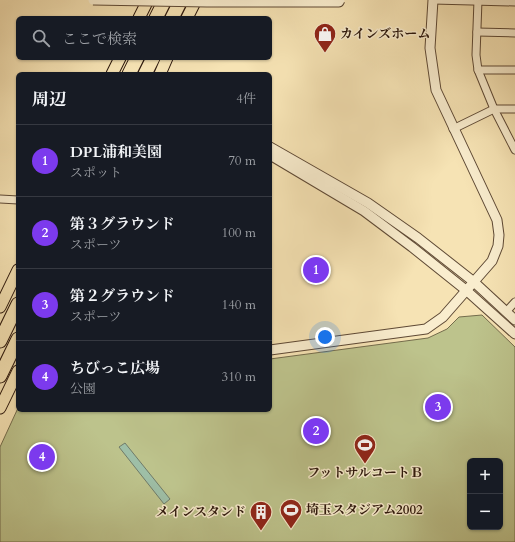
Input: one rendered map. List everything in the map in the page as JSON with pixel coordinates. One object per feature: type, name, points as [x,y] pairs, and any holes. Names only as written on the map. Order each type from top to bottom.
[{"type":"highway","points":[[140,16],[148,0]]},
{"type":"highway","points":[[157,16],[164,0]]},
{"type":"highway","points":[[173,16],[181,0]]},
{"type":"highway","points":[[188,16],[196,0]]},
{"type":"highway","points":[[113,72],[119,60]]},
{"type":"highway","points":[[130,72],[135,60]]},
{"type":"highway","points":[[150,72],[161,66]]},
{"type":"highway","points":[[0,307],[16,274]]},
{"type":"highway","points":[[0,341],[16,308]]},
{"type":"highway","points":[[0,376],[16,343]]},
{"type":"highway","points":[[0,408],[16,375]]},
{"type":"street","points":[[93,0],[207,2],[339,2],[340,0]]},
{"type":"street","points":[[272,350],[426,329],[443,317],[492,261],[498,246],[499,235],[497,220],[436,90],[430,48],[432,0],[515,2]]},
{"type":"street","points":[[478,0],[476,54],[478,70],[494,109],[514,147]]},
{"type":"street","points":[[477,32],[515,33]]},
{"type":"street","points":[[478,70],[515,70]]},
{"type":"street","points":[[453,129],[494,109],[515,109]]},
{"type":"street","points":[[272,148],[368,203],[418,238],[474,282],[515,320]]},
{"type":"street","points":[[272,156],[364,211],[467,291],[515,334]]},
{"type":"street","points":[[0,199],[16,200]]},
{"type":"street","points":[[506,312],[515,302]]},
{"type":"street","points":[[7,393],[16,386]]},
{"type":"shaded area","points":[[482,315],[515,347],[515,542],[0,542],[0,447],[16,412],[272,412],[272,359],[428,338],[447,329],[459,317]]},
{"type":"shaded area","points":[[125,443],[170,499],[164,504],[119,447]]},
{"type":"place","name":"カインズホーム","points":[[325,54]]},
{"type":"place","name":"DPL浦和美園","points":[[316,270]]},
{"type":"place","name":"第２グラウンド","points":[[438,407]]},
{"type":"place","name":"第３グラウンド","points":[[316,431]]},
{"type":"place","name":"ちびっこ広場","points":[[42,457]]},
{"type":"place","name":"フットサルコートＢ","points":[[365,464]]},
{"type":"place","name":"埼玉スタジアム2002","points":[[291,530]]},
{"type":"place","name":"メインスタンド","points":[[261,532]]}]
